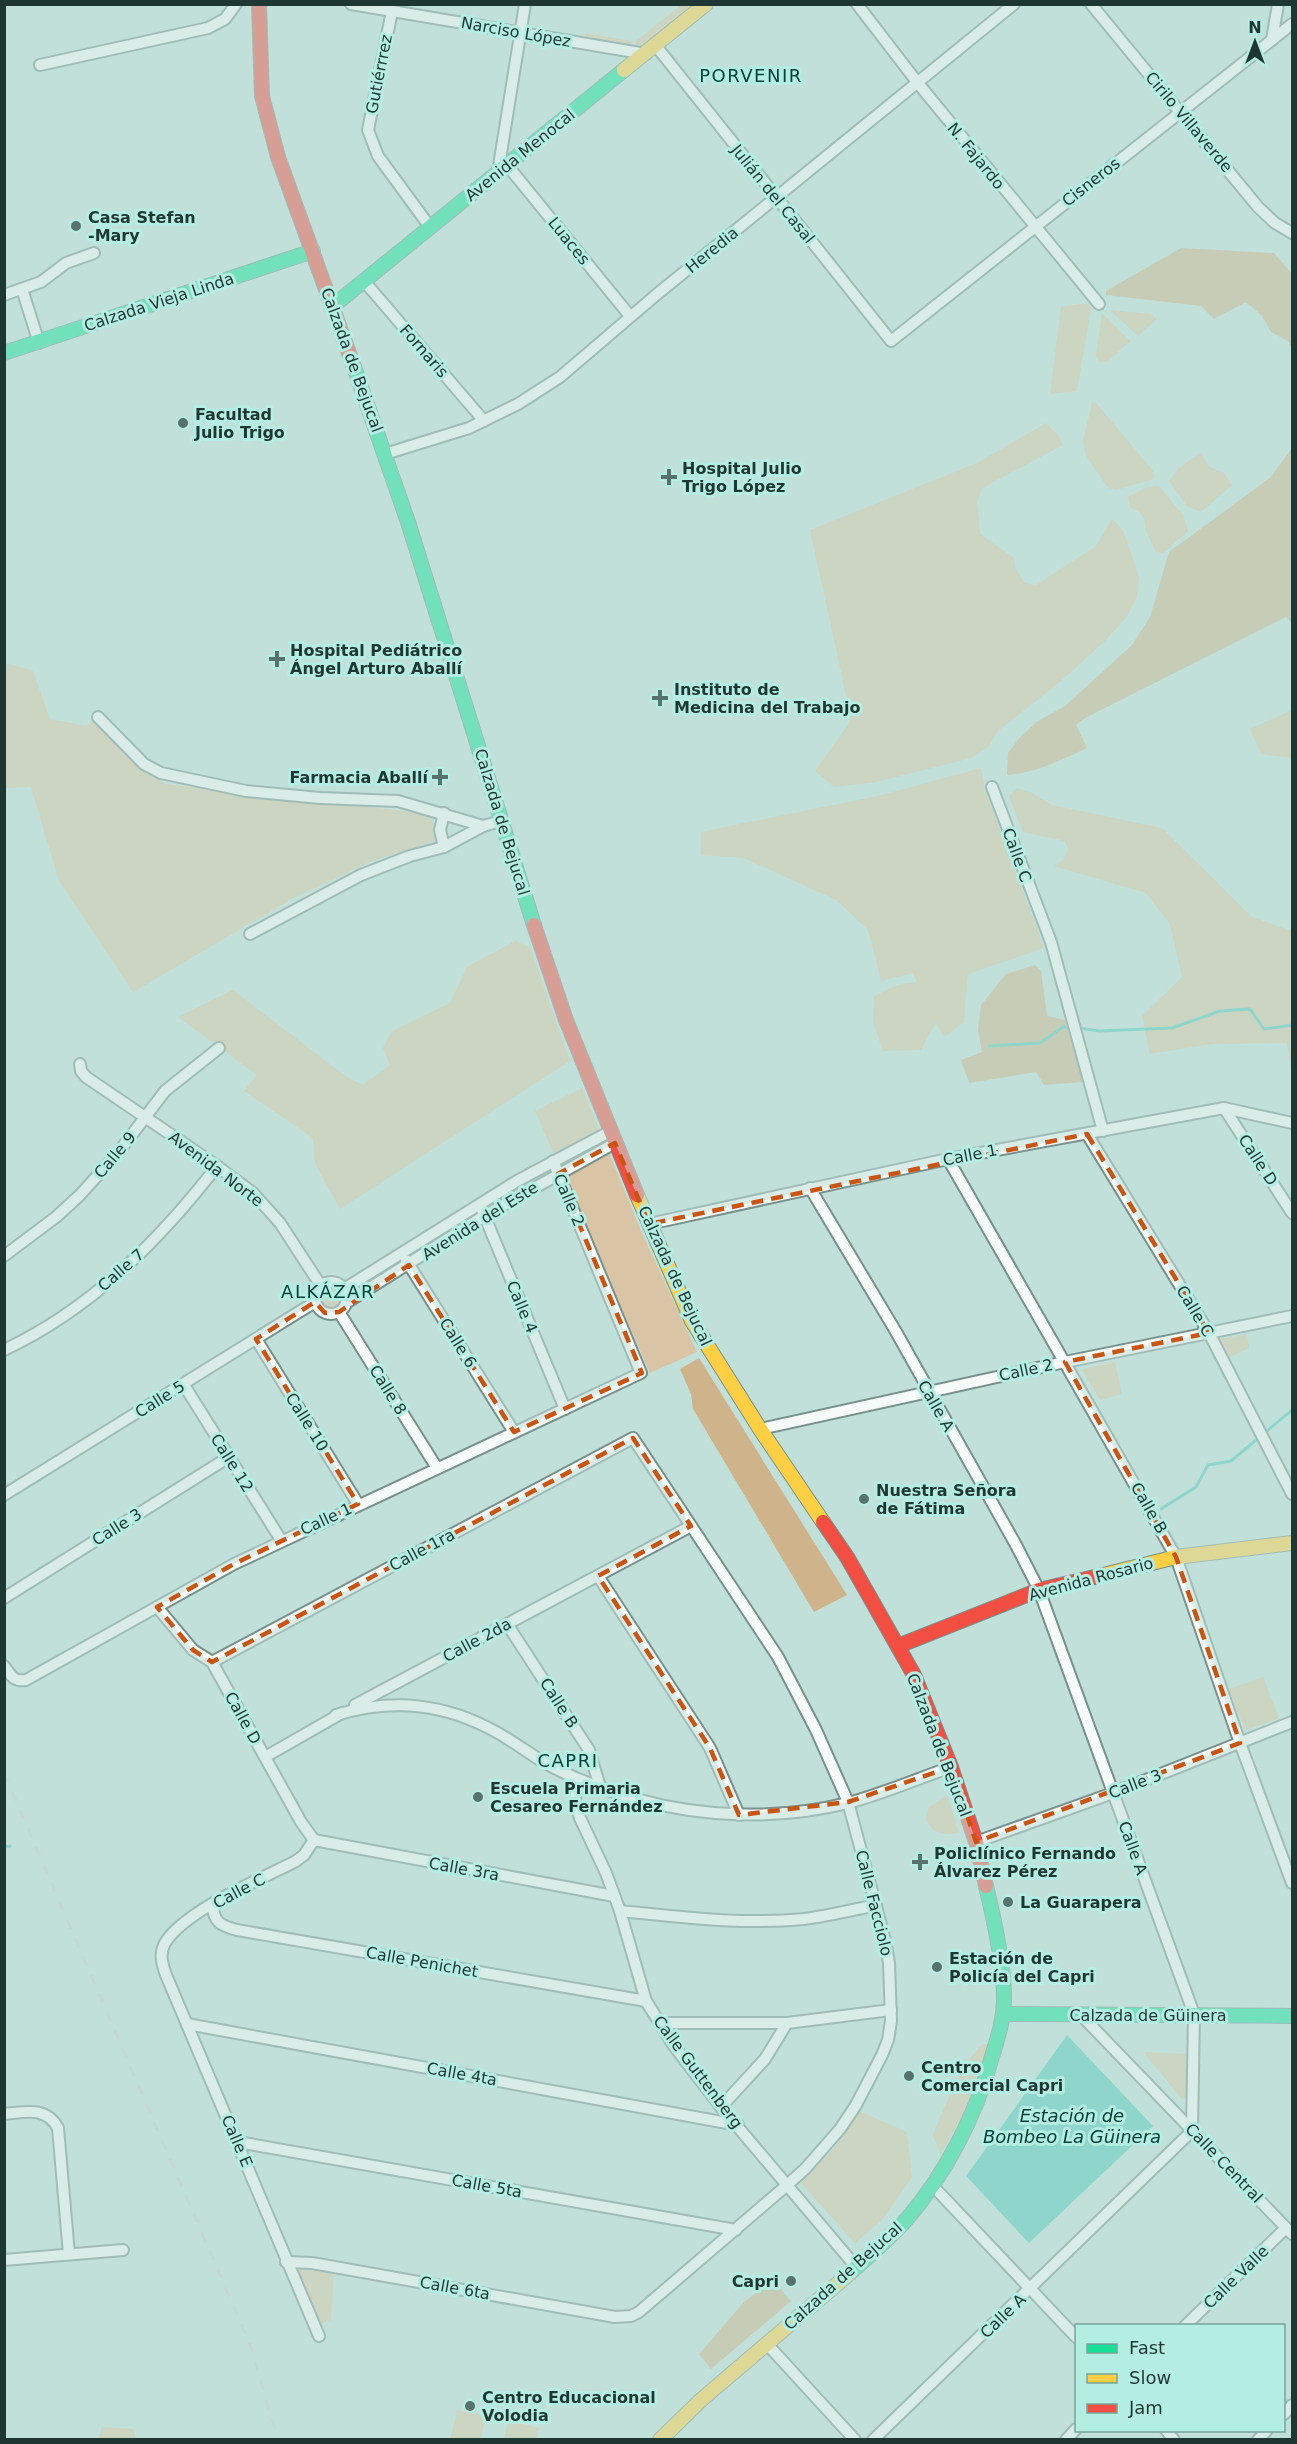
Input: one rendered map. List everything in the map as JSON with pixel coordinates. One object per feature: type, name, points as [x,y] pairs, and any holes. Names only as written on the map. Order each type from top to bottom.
[{"type":"main road","name":"Calzada de Bejucal","points":[[259,4],[262,96],[278,157],[333,306],[431,591],[537,939],[566,1020],[649,1224],[692,1321],[760,1429],[847,1557],[898,1646],[926,1704],[951,1767],[976,1842],[1000,1955],[1004,1998],[1003,2014],[981,2096],[932,2185],[906,2220],[857,2268],[701,2400],[660,2439]]},
{"type":"main road","name":"Avenida Menocal","points":[[333,306],[706,4]]},
{"type":"main road","name":"Calzada Vieja Linda","points":[[4,353],[313,251]]},
{"type":"main road","name":"Avenida Rosario","points":[[898,1646],[1039,1590],[1176,1557],[1293,1543]]},
{"type":"main road","name":"Calzada de Güinera","points":[[1003,2014],[1293,2016]]},
{"type":"street","points":[[40,65],[208,28],[225,19],[236,4]]},
{"type":"street","name":"Narciso López","points":[[351,4],[520,33],[651,50]]},
{"type":"street","points":[[502,169],[525,4]]},
{"type":"street","name":"N. Fajardo","points":[[857,4],[916,82],[1099,304]]},
{"type":"street","name":"Heredia","points":[[385,454],[433,441],[484,421],[518,404],[560,377],[630,316],[1014,4]]},
{"type":"street","name":"Cirilo Villaverde","points":[[1091,4],[1258,207],[1275,223],[1293,233]]},
{"type":"street","points":[[1272,40],[1278,4]]},
{"type":"street","name":"Gutiérrrez","points":[[392,11],[368,130],[378,156],[430,227]]},
{"type":"street","name":"Cisneros","points":[[891,341],[1293,24]]},
{"type":"street","name":"Julián del Casal","points":[[651,50],[777,198],[891,341]]},
{"type":"street","name":"Luaces","points":[[502,169],[630,316]]},
{"type":"street","points":[[4,295],[41,282],[66,263],[94,252]]},
{"type":"street","name":"Fornaris","points":[[364,281],[484,421]]},
{"type":"street","points":[[22,289],[39,343]]},
{"type":"street","points":[[98,717],[144,764],[161,773],[246,791],[320,798],[398,801],[483,826]]},
{"type":"street","name":"Calle C","points":[[992,787],[1051,942],[1103,1131]]},
{"type":"street","points":[[444,813],[440,830],[444,847]]},
{"type":"street","points":[[250,934],[361,875],[410,856],[444,847],[483,826],[501,821]]},
{"type":"street","name":"Calle 9","points":[[4,1256],[56,1217],[79,1196],[118,1153],[172,1083],[219,1048]]},
{"type":"street","name":"Avenida Norte","points":[[80,1064],[81,1071],[86,1077],[217,1166],[267,1207],[321,1286]]},
{"type":"street","name":"Calle 1","points":[[649,1224],[948,1159],[1224,1108],[1293,1123]]},
{"type":"street","name":"Calle D","points":[[1224,1108],[1293,1213]]},
{"type":"street","name":"Calle C","points":[[1087,1134],[1209,1333],[1293,1494]]},
{"type":"street","name":"Avenida del Este","points":[[344,1289],[553,1161],[613,1137]]},
{"type":"street","name":"Avenida del Este","points":[[342,1308],[484,1216],[558,1174],[613,1137]]},
{"type":"street","name":"Calle B","points":[[948,1159],[1176,1557],[1240,1743],[1293,1883]]},
{"type":"street","name":"Calle 2","points":[[553,1161],[642,1372]]},
{"type":"street","name":"Calle 7","points":[[4,1350],[58,1319],[119,1274],[183,1210],[217,1166]]},
{"type":"street","name":"Calle A","points":[[810,1188],[895,1330],[1039,1590],[1194,2014],[1192,2131],[1031,2289],[873,2439]]},
{"type":"street","name":"Calle 4","points":[[480,1205],[565,1409]]},
{"type":"street","name":"Calle 6","points":[[402,1253],[514,1432]]},
{"type":"street","points":[[336,1283],[344,1289],[342,1308],[325,1313],[315,1302],[316,1293],[321,1286],[336,1283]]},
{"type":"street","name":"Calle 5","points":[[4,1495],[315,1302]]},
{"type":"street","name":"Calle 8","points":[[342,1308],[437,1468]]},
{"type":"street","name":"Calle 2","points":[[760,1429],[928,1391],[1293,1316]]},
{"type":"street","name":"Calle 10","points":[[256,1339],[358,1504]]},
{"type":"street","name":"Calle 1","points":[[4,1666],[13,1679],[26,1680],[234,1563],[642,1372]]},
{"type":"street","name":"Calle 12","points":[[184,1385],[281,1540]]},
{"type":"street","name":"Calle Facciolo","points":[[624,2317],[646,2308],[786,2186],[822,2151],[856,2105],[873,2076],[888,2040],[891,2010],[889,1963],[876,1905],[848,1802],[816,1730],[778,1657],[633,1438]]},
{"type":"street","name":"Calle 1ra","points":[[212,1662],[633,1438]]},
{"type":"street","name":"Calle 3","points":[[4,1598],[229,1457]]},
{"type":"street","name":"Calle 2da","points":[[265,1757],[336,1715],[691,1526]]},
{"type":"street","points":[[598,1576],[710,1749],[739,1815]]},
{"type":"street","name":"Calle D","points":[[157,1607],[194,1650],[212,1662],[301,1822],[314,1840]]},
{"type":"street","name":"Calle B","points":[[507,1624],[589,1750],[600,1787]]},
{"type":"street","points":[[336,1715],[362,1707],[389,1704],[442,1710],[477,1722],[576,1779],[663,1806],[691,1811],[739,1815],[799,1811],[848,1802],[951,1767]]},
{"type":"street","name":"Calle 3","points":[[976,1842],[1113,1793],[1293,1722]]},
{"type":"street","name":"Calle Guttenberg","points":[[576,1779],[575,1803],[620,1911],[646,2001],[660,2024],[721,2107],[857,2268]]},
{"type":"street","name":"Calle C","points":[[164,1944],[181,1926],[213,1905],[296,1861],[304,1855],[314,1840]]},
{"type":"street","name":"Calle 3ra","points":[[314,1840],[614,1896]]},
{"type":"street","name":"Calle Penichet","points":[[213,1905],[217,1922],[237,1930],[646,2001]]},
{"type":"street","points":[[620,1911],[727,1921],[774,1921],[807,1918],[876,1905]]},
{"type":"street","name":"Calle E","points":[[164,1944],[162,1966],[319,2336]]},
{"type":"street","points":[[660,2024],[787,2023],[891,2010]]},
{"type":"street","name":"Calle Central","points":[[1081,2015],[1289,2231]]},
{"type":"street","points":[[721,2107],[765,2059],[787,2023]]},
{"type":"street","name":"Calle 4ta","points":[[187,2024],[738,2125]]},
{"type":"street","points":[[4,2114],[39,2112],[48,2116],[58,2128],[69,2254]]},
{"type":"street","name":"Calle 5ta","points":[[238,2142],[736,2230]]},
{"type":"street","points":[[932,2185],[1075,2335]]},
{"type":"street","name":"Calle Valle","points":[[1186,2324],[1289,2231]]},
{"type":"street","points":[[4,2260],[123,2250]]},
{"type":"street","name":"Calle 6ta","points":[[286,2262],[312,2263],[624,2317]]},
{"type":"street","points":[[767,2344],[855,2439]]},
{"type":"highlighted area","points":[[1087,1134],[1209,1333],[1065,1362],[1176,1557],[1240,1743],[976,1842],[951,1767],[848,1802],[739,1815],[710,1748],[598,1576],[691,1526],[633,1438],[212,1662],[193,1650],[157,1607],[234,1564],[358,1504],[256,1339],[315,1302],[325,1313],[339,1312],[409,1265],[514,1432],[642,1373],[558,1174],[615,1143],[649,1224]]},
{"type":"shaded area","points":[[681,5],[694,5],[640,48],[635,49],[636,41]]},
{"type":"shaded area","points":[[586,33],[632,41],[630,48],[585,40]]},
{"type":"shaded area","points":[[1181,248],[1274,253],[1292,274],[1292,349],[1288,341],[1271,332],[1262,316],[1246,302],[1214,319],[1201,306],[1106,295],[1106,291]]},
{"type":"shaded area","points":[[1089,304],[1091,308],[1077,391],[1050,394],[1061,307]]},
{"type":"shaded area","points":[[1110,310],[1151,314],[1157,319],[1138,336]]},
{"type":"shaded area","points":[[1102,313],[1130,341],[1107,362],[1099,362],[1096,356]]},
{"type":"shaded area","points":[[1092,402],[1096,403],[1153,471],[1154,479],[1116,490],[1109,488],[1104,482],[1087,457],[1083,442]]},
{"type":"shaded area","points":[[1046,423],[1058,435],[1063,445],[982,488],[977,501],[980,534],[1014,558],[1015,568],[1025,583],[1036,585],[1096,546],[1112,519],[1123,530],[1139,577],[1137,597],[1128,615],[1107,639],[1061,681],[998,731],[988,747],[971,758],[876,782],[834,787],[815,771],[851,718],[810,530],[977,463]]},
{"type":"shaded area","points":[[1292,448],[1292,623],[1286,617],[1085,718],[1076,725],[1087,748],[1038,769],[1007,775],[1008,753],[1021,736],[1038,721],[1065,706],[1132,645],[1150,617],[1169,552],[1271,477]]},
{"type":"shaded area","points":[[1201,452],[1208,466],[1224,473],[1232,485],[1201,512],[1187,506],[1169,481],[1178,469]]},
{"type":"shaded area","points":[[1159,486],[1183,515],[1188,531],[1164,553],[1156,552],[1145,529],[1144,519],[1139,511],[1131,508],[1128,497],[1147,487]]},
{"type":"shaded area","points":[[5,663],[33,671],[50,719],[86,726],[98,717],[143,770],[166,784],[431,814],[438,840],[372,861],[292,899],[133,992],[59,881],[31,787],[5,788]]},
{"type":"shaded area","points":[[1292,710],[1292,758],[1261,754],[1250,729]]},
{"type":"shaded area","points":[[981,768],[985,790],[1044,948],[968,974],[964,1022],[944,1037],[936,1022],[921,1050],[883,1051],[873,1022],[874,997],[895,986],[917,982],[913,973],[881,981],[868,930],[836,900],[744,858],[701,855],[701,832],[882,795]]},
{"type":"shaded area","points":[[1017,788],[1030,792],[1052,805],[1162,828],[1252,917],[1292,931],[1292,1076],[1287,1043],[1212,1044],[1150,1054],[1142,1016],[1182,977],[1170,924],[1146,893],[1054,866],[1063,860],[1068,849],[1065,841],[1023,832],[1009,796]]},
{"type":"shaded area","points":[[515,941],[530,947],[570,1061],[340,1209],[315,1163],[313,1138],[244,1091],[257,1075],[178,1017],[233,990],[348,1078],[363,1085],[390,1065],[383,1048],[392,1031],[450,1003],[467,967]]},
{"type":"shaded area","points":[[1035,965],[1041,971],[1047,1016],[1065,1020],[1084,1082],[1044,1085],[1036,1072],[969,1083],[961,1060],[982,1052],[978,1030],[981,1005],[1006,974]]},
{"type":"shaded area","points":[[582,1088],[642,1233],[697,1352],[650,1373],[535,1111]]},
{"type":"shaded area","points":[[330,1288],[337,1291],[340,1298],[337,1305],[330,1308],[323,1305],[320,1298],[323,1291]]},
{"type":"shaded area","points":[[1247,1334],[1249,1348],[1230,1357],[1220,1339]]},
{"type":"shaded area","points":[[699,1358],[847,1595],[814,1612],[693,1409],[691,1394],[680,1369]]},
{"type":"shaded area","points":[[1115,1362],[1122,1394],[1100,1400],[1082,1369]]},
{"type":"shaded area","points":[[1263,1677],[1279,1718],[1245,1730],[1229,1689]]},
{"type":"shaded area","points":[[947,1795],[959,1833],[940,1833],[932,1828],[926,1819],[929,1807]]},
{"type":"shaded area","points":[[983,2044],[988,2044],[973,2099],[940,2154],[933,2135],[961,2073]]},
{"type":"shaded area","points":[[1146,2052],[1186,2054],[1186,2098],[1182,2099],[1145,2054]]},
{"type":"shaded area","points":[[859,2111],[907,2132],[912,2177],[883,2219],[855,2243],[801,2183],[835,2147]]},
{"type":"shaded area","points":[[298,2267],[334,2273],[331,2320],[319,2324],[298,2273]]},
{"type":"shaded area","points":[[773,2280],[791,2301],[711,2369],[699,2354],[744,2302]]},
{"type":"shaded area","points":[[457,2410],[486,2416],[481,2439],[450,2439]]},
{"type":"shaded area","points":[[508,2421],[539,2428],[537,2439],[504,2439]]},
{"type":"shaded area","points":[[102,2427],[133,2429],[136,2439],[98,2439]]},
{"type":"water","name":"Estación de Bombeo La Güinera","points":[[1067,2035],[1153,2126],[1029,2243],[966,2176]]},
{"type":"waterway","points":[[1079,1028],[1099,1031],[1172,1028],[1220,1011],[1250,1009],[1264,1029],[1292,1025]]},
{"type":"waterway","points":[[989,1046],[1040,1043],[1063,1027],[1072,1028]]},
{"type":"waterway","points":[[1161,1509],[1196,1487],[1208,1465],[1231,1461],[1292,1410]]},
{"type":"waterway","points":[[4,1847],[10,1846]]},
{"type":"railway","points":[[4,1773],[251,2347],[278,2440]]},
{"type":"traffic: fast","points":[[333,306],[624,70]]},
{"type":"traffic: fast","points":[[4,353],[313,251]]},
{"type":"traffic: fast","points":[[353,364],[408,522],[534,925]]},
{"type":"traffic: fast","points":[[850,2273],[879,2247],[920,2203],[946,2165],[967,2124],[984,2081],[1000,2030],[1004,1998],[1000,1957],[986,1886]]},
{"type":"traffic: fast","points":[[1003,2014],[1292,2016]]},
{"type":"traffic: slow","points":[[624,70],[706,4]]},
{"type":"traffic: slow","points":[[637,1195],[692,1321],[760,1429],[823,1522]]},
{"type":"traffic: slow","points":[[1099,1576],[1176,1557],[1292,1543]]},
{"type":"traffic: slow","points":[[660,2440],[701,2400],[850,2273]]},
{"type":"traffic: jam","points":[[259,4],[262,96],[278,157],[353,364]]},
{"type":"traffic: jam","points":[[534,925],[566,1020],[637,1195]]},
{"type":"traffic: jam","points":[[823,1522],[847,1557],[914,1675],[951,1767],[976,1842],[986,1886]]},
{"type":"traffic: jam","points":[[898,1646],[1039,1590],[1099,1576]]},
{"type":"place","name":"Casa Stefan -Mary","points":[[76,226]]},
{"type":"place","name":"Facultad Julio Trigo","points":[[183,423]]},
{"type":"place","name":"Hospital Julio Trigo López","points":[[669,477]]},
{"type":"place","name":"Hospital Pediátrico Ángel Arturo Aballí","points":[[277,659]]},
{"type":"place","name":"Instituto de Medicina del Trabajo","points":[[660,698]]},
{"type":"place","name":"Farmacia Aballí","points":[[440,777]]},
{"type":"place","name":"Nuestra Señora de Fátima","points":[[864,1499]]},
{"type":"place","name":"Escuela Primaria Cesareo Fernández","points":[[478,1797]]},
{"type":"place","name":"Policlínico Fernando Álvarez Pérez","points":[[920,1862]]},
{"type":"place","name":"La Guarapera","points":[[1008,1902]]},
{"type":"place","name":"Estación de Policía del Capri","points":[[937,1967]]},
{"type":"place","name":"Centro Comercial Capri","points":[[909,2076]]},
{"type":"place","name":"Capri","points":[[791,2281]]},
{"type":"place","name":"Centro Educacional Volodia","points":[[470,2406]]},
{"type":"district","name":"PORVENIR","points":[[751,75]]},
{"type":"district","name":"ALKÁZAR","points":[[328,1291]]},
{"type":"district","name":"CAPRI","points":[[568,1760]]}]
